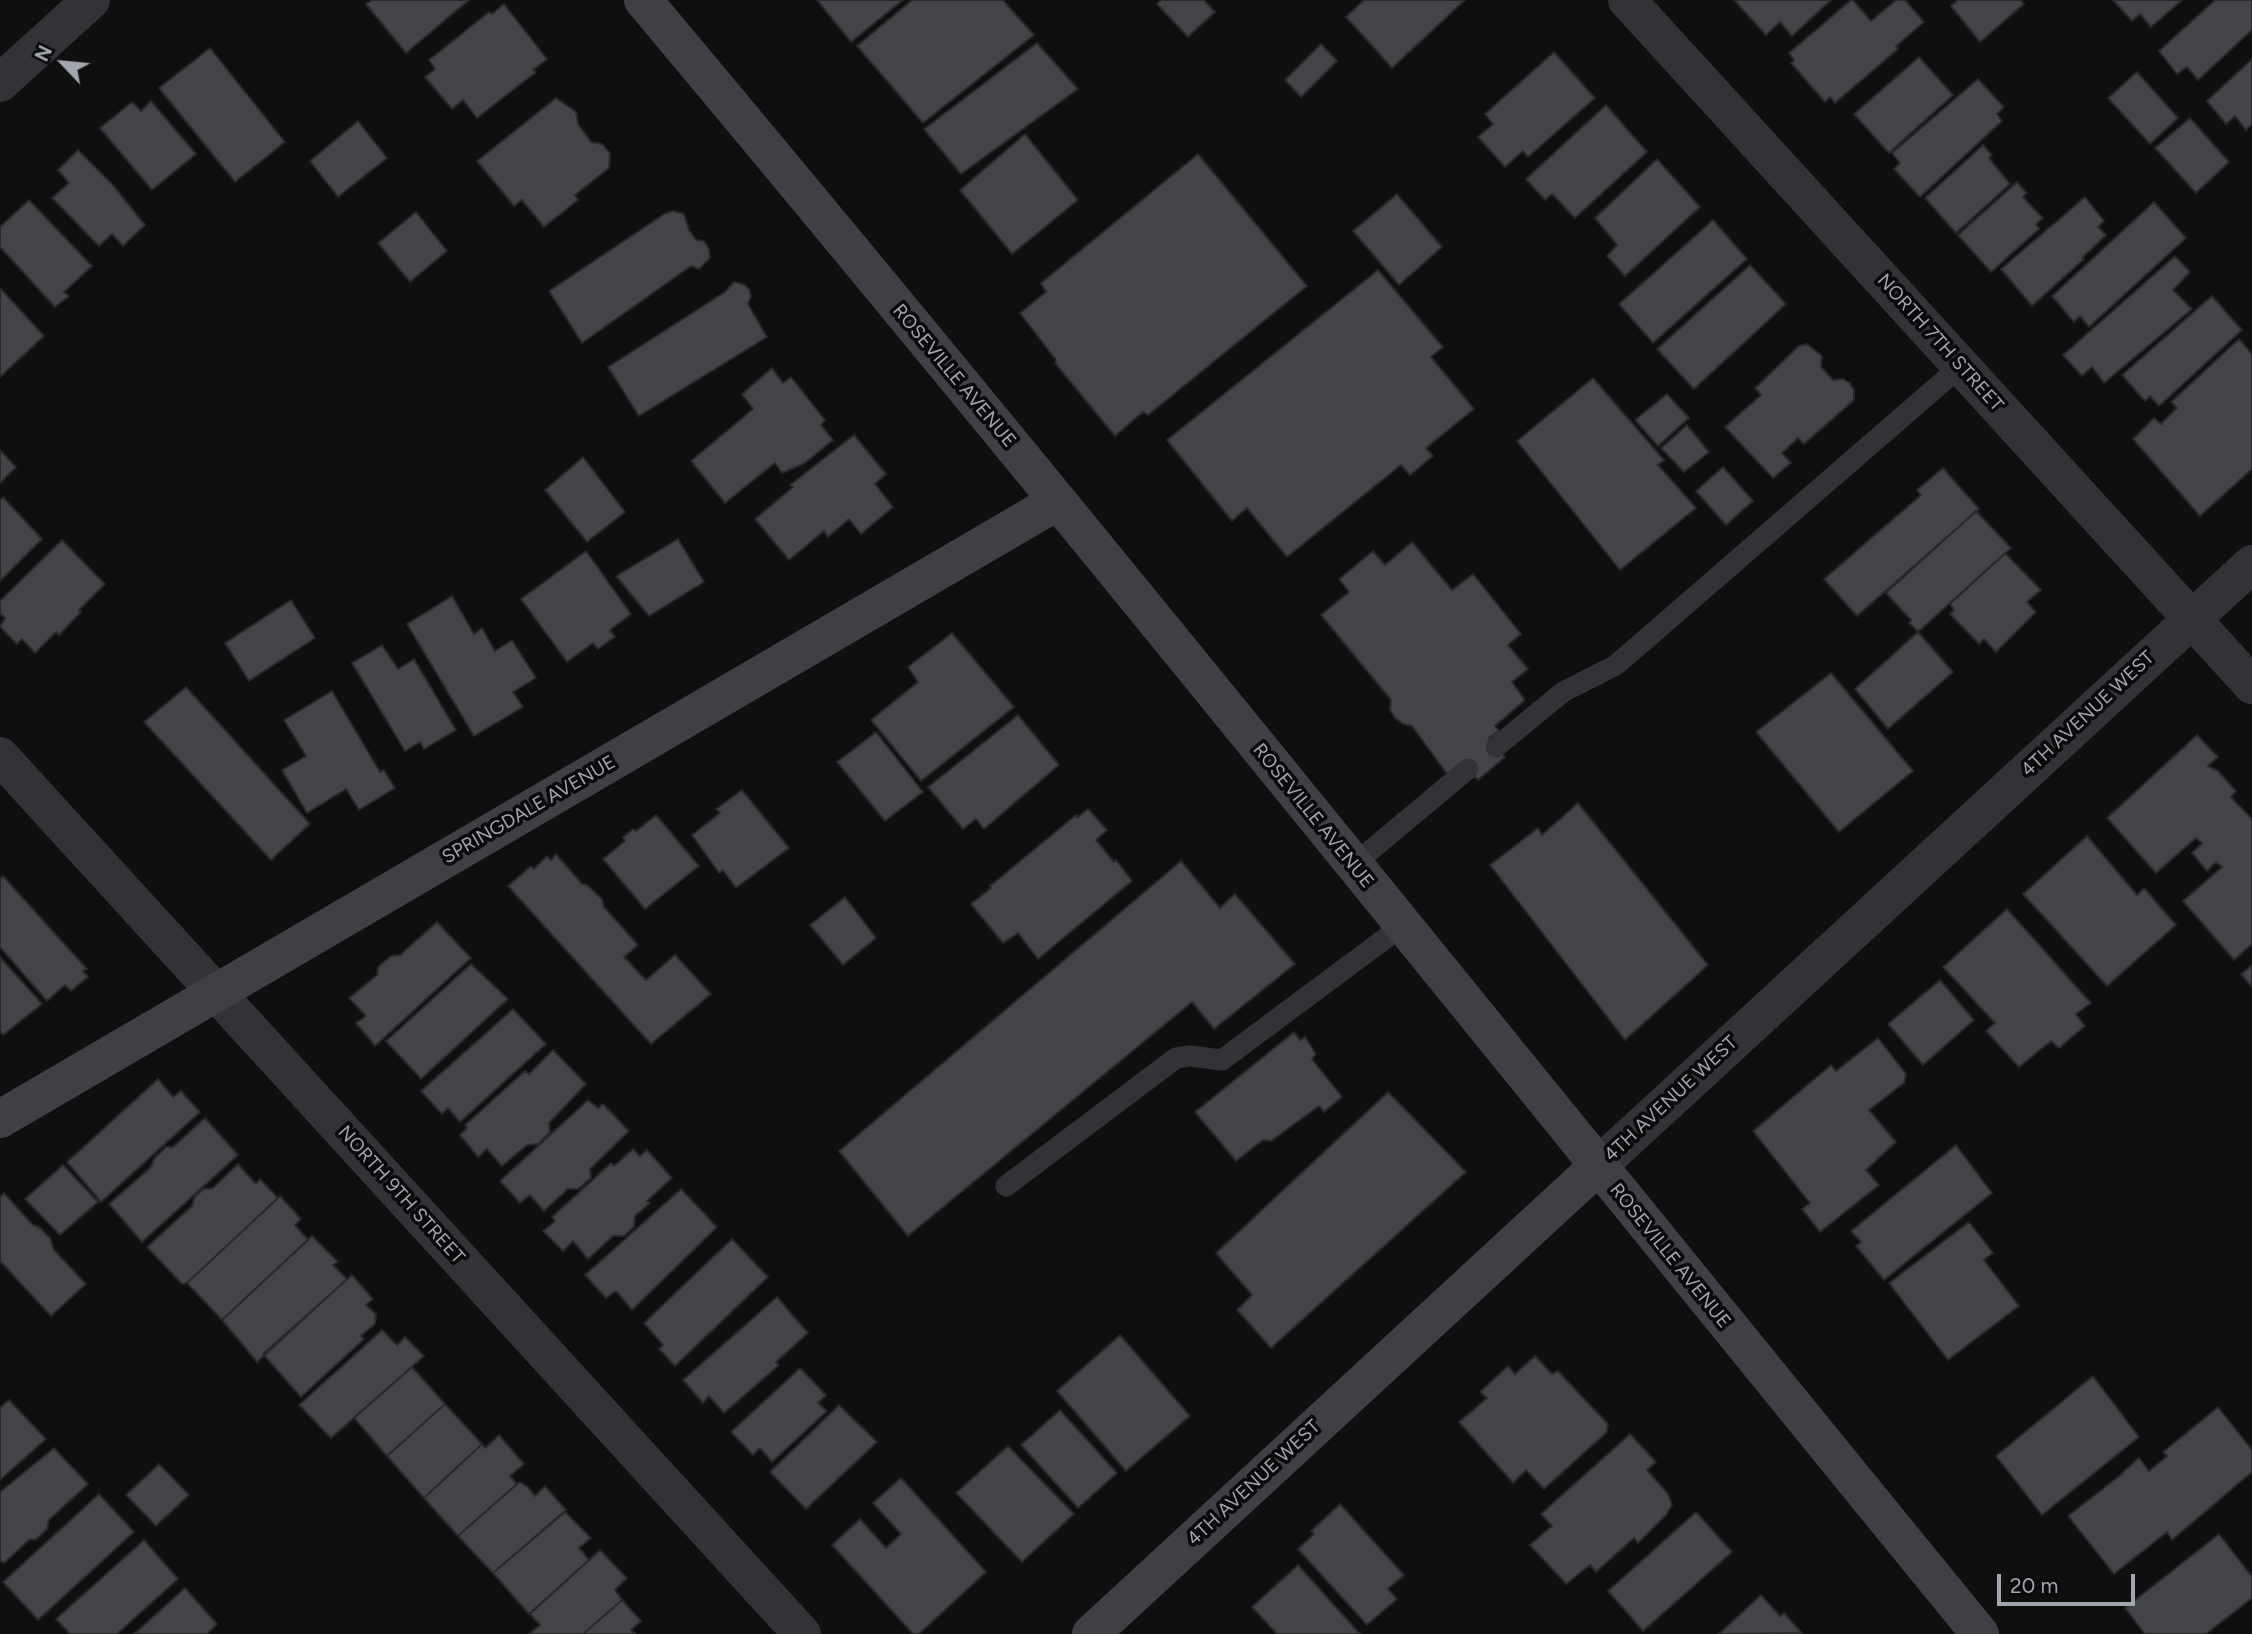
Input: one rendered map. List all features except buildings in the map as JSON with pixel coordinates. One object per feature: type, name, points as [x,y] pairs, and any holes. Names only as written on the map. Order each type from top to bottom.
[{"type":"street","points":[[0,83],[91,0]]},
{"type":"street","name":"ROSEVILLE AVENUE","points":[[643,0],[1058,501],[1597,1167],[1980,1634]]},
{"type":"street","name":"NORTH 7TH STREET","points":[[1628,0],[2252,685]]},
{"type":"street","name":"SPRINGDALE AVENUE","points":[[0,1119],[1058,501]]},
{"type":"street","name":"4TH AVENUE WEST","points":[[1091,1634],[2252,564]]},
{"type":"street","name":"NORTH 9TH STREET","points":[[0,756],[802,1634]]},
{"type":"lane","points":[[1496,747],[1563,692],[1616,665],[1961,366]]},
{"type":"lane","points":[[1353,865],[1468,769]]},
{"type":"lane","points":[[1006,1186],[1176,1058],[1190,1056],[1222,1060],[1402,926]]}]
